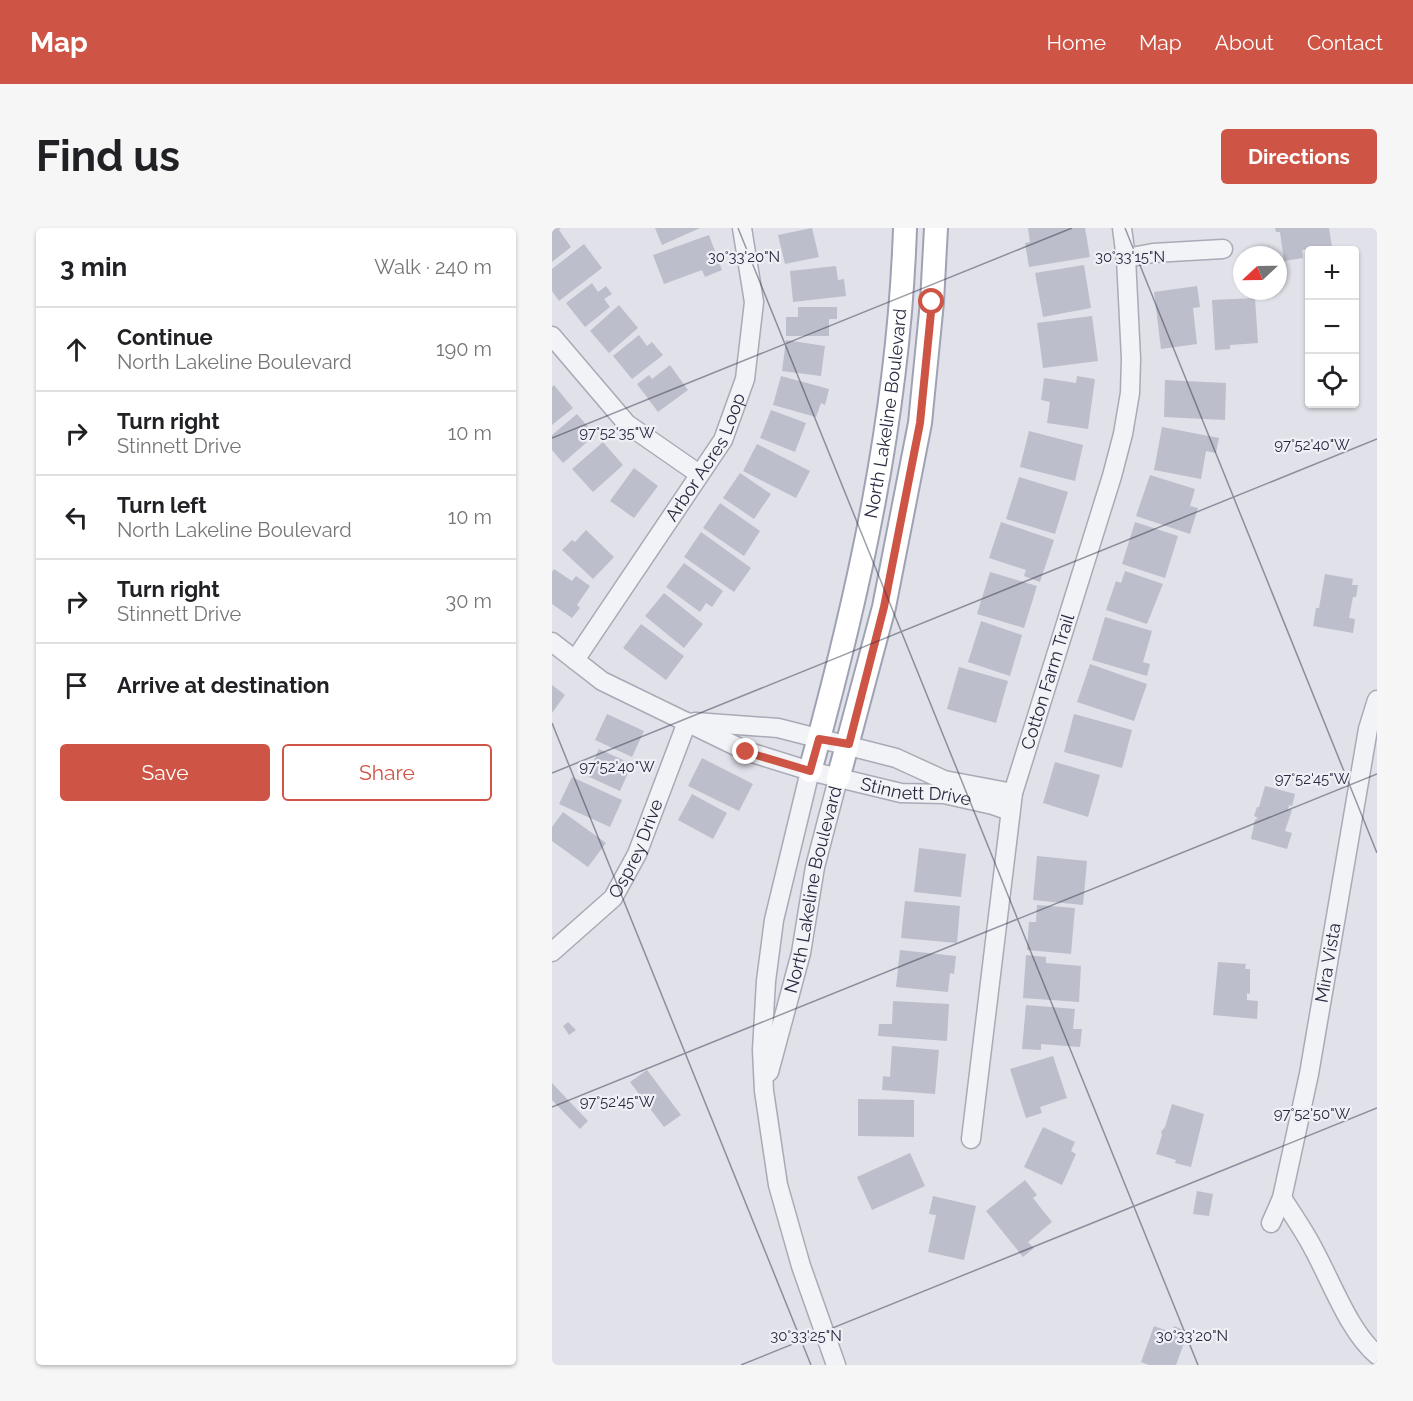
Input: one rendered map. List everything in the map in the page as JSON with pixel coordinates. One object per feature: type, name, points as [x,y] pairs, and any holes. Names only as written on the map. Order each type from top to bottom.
[{"type":"main road","name":"North Lakeline Boulevard","points":[[810,771],[843,649],[878,484],[898,333],[905,228]]},
{"type":"main road","name":"North Lakeline Boulevard","points":[[838,778],[884,607],[920,423],[932,302],[936,228]]},
{"type":"street","name":"Arbor Acres Loop","points":[[575,660],[723,440],[745,379],[754,302],[742,228]]},
{"type":"street","name":"Cotton Farm Trail","points":[[970,1139],[1013,792],[1112,476],[1123,434],[1130,393],[1131,358],[1126,258],[1122,228]]},
{"type":"street","points":[[1126,258],[1163,252],[1223,249]]},
{"type":"street","points":[[552,336],[627,424],[699,474]]},
{"type":"street","name":"Stinnett Drive","points":[[552,642],[602,681],[746,752],[810,771],[901,793],[944,794],[1010,811]]},
{"type":"street","name":"Mira Vista","points":[[1271,1224],[1282,1198],[1309,1074],[1368,729],[1377,700]]},
{"type":"street","name":"Stinnett Drive","points":[[687,722],[778,728],[849,744],[896,758],[944,780],[1013,792]]},
{"type":"street","name":"Osprey Drive","points":[[552,952],[612,898],[637,854],[687,722]]},
{"type":"street","name":"North Lakeline Boulevard","points":[[810,771],[771,941],[763,1039],[765,1091],[778,1185],[801,1266],[836,1365]]},
{"type":"street","name":"North Lakeline Boulevard","points":[[765,1091],[801,953],[815,867],[838,778]]},
{"type":"street","points":[[1282,1198],[1314,1250],[1336,1296],[1357,1330],[1377,1355]]},
{"type":"building","points":[[552,228],[561,228],[559,230],[571,247],[552,262]]},
{"type":"building","points":[[655,228],[700,228],[662,245]]},
{"type":"building","points":[[812,228],[819,257],[785,264],[778,235]]},
{"type":"building","points":[[1028,228],[1085,228],[1090,257],[1029,267],[1025,243],[1030,242]]},
{"type":"building","points":[[1275,228],[1329,228],[1332,246],[1305,246],[1305,250],[1302,250],[1303,258],[1287,261],[1287,246],[1282,246],[1280,232],[1276,232]]},
{"type":"building","points":[[709,235],[722,270],[705,277],[702,270],[664,284],[653,255]]},
{"type":"building","points":[[584,244],[602,268],[559,301],[552,291],[552,269]]},
{"type":"building","points":[[1084,265],[1091,308],[1043,317],[1035,273]]},
{"type":"building","points":[[836,266],[838,280],[844,279],[846,296],[793,302],[790,271]]},
{"type":"building","points":[[592,283],[598,292],[606,286],[612,294],[604,299],[610,307],[585,327],[566,303]]},
{"type":"building","points":[[1197,286],[1200,307],[1193,308],[1197,344],[1161,349],[1154,292]]},
{"type":"building","points":[[1212,300],[1255,300],[1258,343],[1230,345],[1230,349],[1215,350]]},
{"type":"building","points":[[619,305],[638,328],[609,353],[590,331]]},
{"type":"building","points":[[798,307],[837,307],[837,319],[829,319],[829,336],[786,336],[786,317],[798,317]]},
{"type":"building","points":[[1092,316],[1098,361],[1043,368],[1037,323]]},
{"type":"building","points":[[639,335],[647,346],[652,342],[663,355],[632,379],[613,356]]},
{"type":"building","points":[[786,340],[825,346],[821,376],[782,371]]},
{"type":"building","points":[[670,365],[688,390],[658,412],[637,384],[649,375],[652,379]]},
{"type":"building","points":[[781,376],[829,389],[825,405],[821,403],[816,417],[773,405]]},
{"type":"building","points":[[1077,376],[1095,379],[1088,429],[1047,423],[1050,402],[1041,400],[1044,378],[1076,383]]},
{"type":"building","points":[[1165,380],[1226,383],[1225,420],[1164,417]]},
{"type":"building","points":[[554,385],[573,408],[552,425],[552,387]]},
{"type":"building","points":[[771,410],[806,423],[795,452],[760,438]]},
{"type":"building","points":[[577,414],[595,435],[563,463],[552,450],[552,435]]},
{"type":"building","points":[[1162,427],[1219,438],[1216,453],[1206,451],[1201,479],[1154,470]]},
{"type":"building","points":[[1029,431],[1083,445],[1075,481],[1020,467]]},
{"type":"building","points":[[603,442],[623,465],[593,492],[572,469]]},
{"type":"building","points":[[757,444],[810,471],[796,498],[743,471]]},
{"type":"building","points":[[634,468],[658,486],[634,518],[610,501]]},
{"type":"building","points":[[740,473],[771,494],[754,519],[723,498]]},
{"type":"building","points":[[1150,475],[1195,489],[1190,506],[1198,508],[1190,534],[1136,516]]},
{"type":"building","points":[[1019,477],[1068,492],[1055,534],[1006,519]]},
{"type":"building","points":[[720,503],[760,531],[744,556],[703,528]]},
{"type":"building","points":[[1001,522],[1054,540],[1040,582],[1024,576],[1026,570],[989,558]]},
{"type":"building","points":[[1135,522],[1178,536],[1165,578],[1122,564]]},
{"type":"building","points":[[586,530],[614,557],[593,579],[562,550],[572,540],[575,542]]},
{"type":"building","points":[[701,532],[751,568],[734,592],[684,557]]},
{"type":"building","points":[[684,563],[723,591],[712,607],[706,603],[700,612],[666,587]]},
{"type":"building","points":[[554,569],[572,581],[576,576],[590,586],[577,605],[580,608],[572,618],[552,604],[552,572]]},
{"type":"building","points":[[1125,571],[1163,584],[1147,624],[1106,610],[1116,581],[1121,583]]},
{"type":"building","points":[[990,572],[1037,586],[1024,628],[977,614]]},
{"type":"building","points":[[1325,574],[1353,579],[1352,585],[1358,585],[1349,618],[1355,619],[1353,633],[1313,626]]},
{"type":"building","points":[[664,593],[703,624],[684,648],[645,616]]},
{"type":"building","points":[[1105,617],[1152,631],[1143,662],[1150,664],[1147,676],[1092,660]]},
{"type":"building","points":[[981,621],[1022,635],[1010,676],[968,662]]},
{"type":"building","points":[[641,624],[684,656],[666,680],[623,648]]},
{"type":"building","points":[[1090,664],[1147,684],[1134,721],[1077,702]]},
{"type":"building","points":[[959,667],[1008,681],[996,723],[947,709]]},
{"type":"building","points":[[552,685],[565,695],[552,713]]},
{"type":"building","points":[[607,714],[644,731],[632,757],[595,740]]},
{"type":"building","points":[[1074,714],[1132,730],[1122,768],[1064,752]]},
{"type":"building","points":[[599,749],[632,764],[620,791],[587,776]]},
{"type":"building","points":[[702,758],[753,784],[739,811],[688,786]]},
{"type":"building","points":[[1055,762],[1100,775],[1088,817],[1043,803]]},
{"type":"building","points":[[572,777],[622,800],[610,827],[559,804]]},
{"type":"building","points":[[1265,786],[1295,794],[1292,806],[1289,805],[1288,809],[1292,810],[1285,831],[1292,833],[1287,849],[1251,839],[1255,820],[1258,818],[1254,816]]},
{"type":"building","points":[[692,794],[727,813],[713,839],[678,820]]},
{"type":"building","points":[[563,812],[606,843],[588,867],[552,841],[552,827]]},
{"type":"building","points":[[919,848],[966,854],[961,897],[914,892]]},
{"type":"building","points":[[1037,856],[1087,861],[1083,905],[1033,900]]},
{"type":"building","points":[[905,901],[960,906],[957,943],[901,938]]},
{"type":"building","points":[[1037,905],[1075,908],[1071,954],[1027,950],[1029,922],[1036,922]]},
{"type":"building","points":[[900,950],[956,956],[954,974],[950,973],[948,992],[896,987]]},
{"type":"building","points":[[1026,955],[1046,957],[1046,963],[1081,966],[1079,1002],[1023,998]]},
{"type":"building","points":[[1218,962],[1246,964],[1245,969],[1250,969],[1250,994],[1247,993],[1247,1000],[1258,1001],[1257,1019],[1213,1015]]},
{"type":"building","points":[[893,1001],[949,1004],[947,1041],[878,1036],[879,1024],[892,1024]]},
{"type":"building","points":[[1026,1005],[1075,1009],[1073,1029],[1082,1029],[1080,1047],[1041,1044],[1041,1050],[1022,1049]]},
{"type":"building","points":[[568,1022],[576,1030],[569,1035],[563,1026]]},
{"type":"building","points":[[892,1046],[939,1050],[935,1094],[882,1090],[883,1076],[890,1077]]},
{"type":"building","points":[[1053,1056],[1067,1098],[1040,1107],[1042,1113],[1026,1118],[1010,1069]]},
{"type":"building","points":[[647,1070],[681,1115],[664,1127],[630,1082]]},
{"type":"building","points":[[552,1083],[588,1121],[580,1129],[552,1100]]},
{"type":"building","points":[[858,1099],[914,1100],[914,1137],[858,1136]]},
{"type":"building","points":[[1172,1104],[1204,1114],[1191,1167],[1175,1163],[1176,1160],[1156,1154],[1161,1132],[1165,1127]]},
{"type":"building","points":[[1043,1127],[1075,1142],[1071,1151],[1076,1154],[1062,1185],[1024,1167]]},
{"type":"building","points":[[910,1153],[925,1186],[872,1210],[857,1177]]},
{"type":"building","points":[[1025,1180],[1037,1195],[1033,1198],[1052,1222],[1028,1242],[1034,1248],[1023,1257],[986,1211]]},
{"type":"building","points":[[1197,1191],[1213,1194],[1209,1216],[1193,1214]]},
{"type":"building","points":[[933,1196],[976,1206],[964,1260],[928,1252],[936,1215],[929,1214]]},
{"type":"building","points":[[1154,1326],[1168,1331],[1167,1334],[1171,1335],[1174,1326],[1188,1332],[1176,1365],[1149,1365],[1141,1362]]},
{"type":"route","points":[[746,752],[810,771],[819,739],[849,744],[884,607],[920,423],[932,302]]}]
